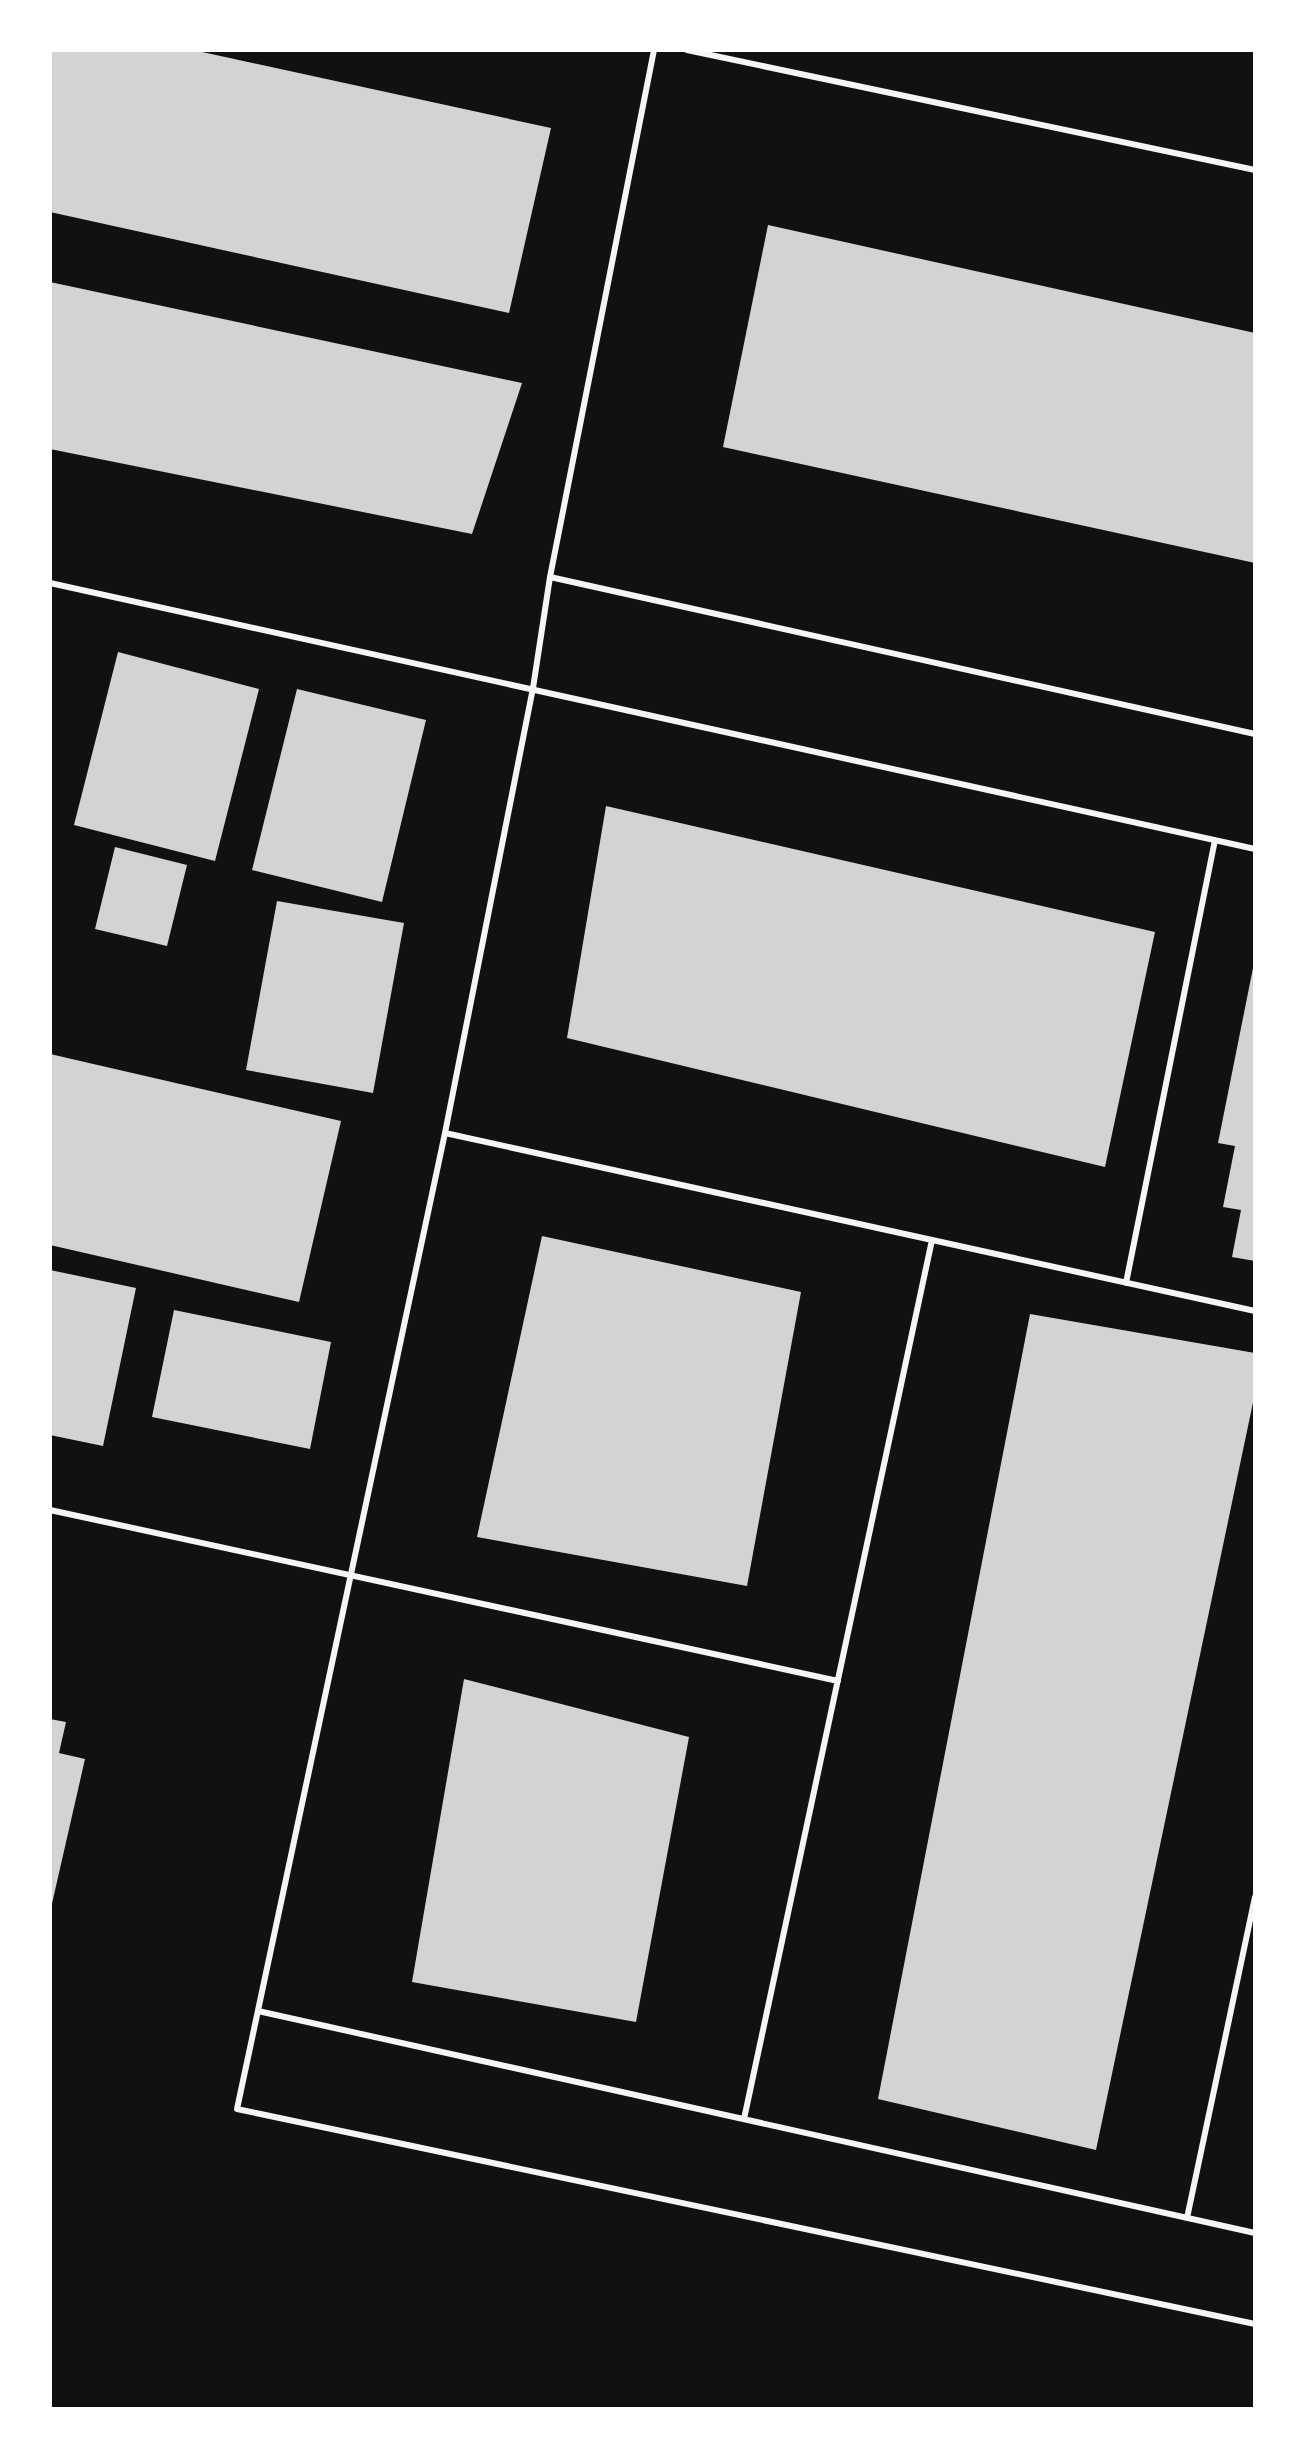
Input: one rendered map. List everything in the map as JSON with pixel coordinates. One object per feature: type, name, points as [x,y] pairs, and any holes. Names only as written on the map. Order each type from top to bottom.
[{"type":"lane","points":[[654,50],[445,1133],[237,2109],[1255,2324]]},
{"type":"lane","points":[[687,50],[1255,170]]},
{"type":"lane","points":[[550,577],[1255,734]]},
{"type":"lane","points":[[50,583],[1255,849]]},
{"type":"lane","points":[[1126,1283],[1215,840]]},
{"type":"lane","points":[[445,1133],[1255,1311]]},
{"type":"lane","points":[[744,2119],[932,1240]]},
{"type":"lane","points":[[50,1510],[838,1681]]},
{"type":"lane","points":[[1187,2218],[1255,1897]]},
{"type":"lane","points":[[258,2011],[1255,2233]]},
{"type":"building","points":[[50,50],[193,50],[551,128],[509,313],[50,212]]},
{"type":"building","points":[[768,225],[1255,333],[1255,563],[723,447]]},
{"type":"building","points":[[50,282],[522,383],[472,534],[50,449]]},
{"type":"building","points":[[118,652],[259,689],[215,861],[74,825]]},
{"type":"building","points":[[297,689],[426,720],[382,902],[252,870]]},
{"type":"building","points":[[606,806],[1155,932],[1105,1167],[567,1038]]},
{"type":"building","points":[[115,847],[187,865],[167,946],[95,929]]},
{"type":"building","points":[[277,901],[404,923],[373,1093],[246,1070]]},
{"type":"building","points":[[1254,963],[1255,1261],[1232,1257],[1241,1210],[1223,1207],[1235,1146],[1218,1143]]},
{"type":"building","points":[[50,1054],[341,1121],[299,1302],[50,1245]]},
{"type":"building","points":[[542,1236],[801,1292],[747,1586],[477,1537]]},
{"type":"building","points":[[50,1270],[136,1288],[103,1446],[50,1435]]},
{"type":"building","points":[[174,1310],[331,1342],[310,1449],[152,1417]]},
{"type":"building","points":[[1030,1314],[1255,1353],[1255,1393],[1096,2150],[878,2099]]},
{"type":"building","points":[[464,1679],[689,1737],[636,2022],[412,1982]]},
{"type":"building","points":[[50,1719],[66,1722],[59,1753],[85,1759],[51,1908]]}]
